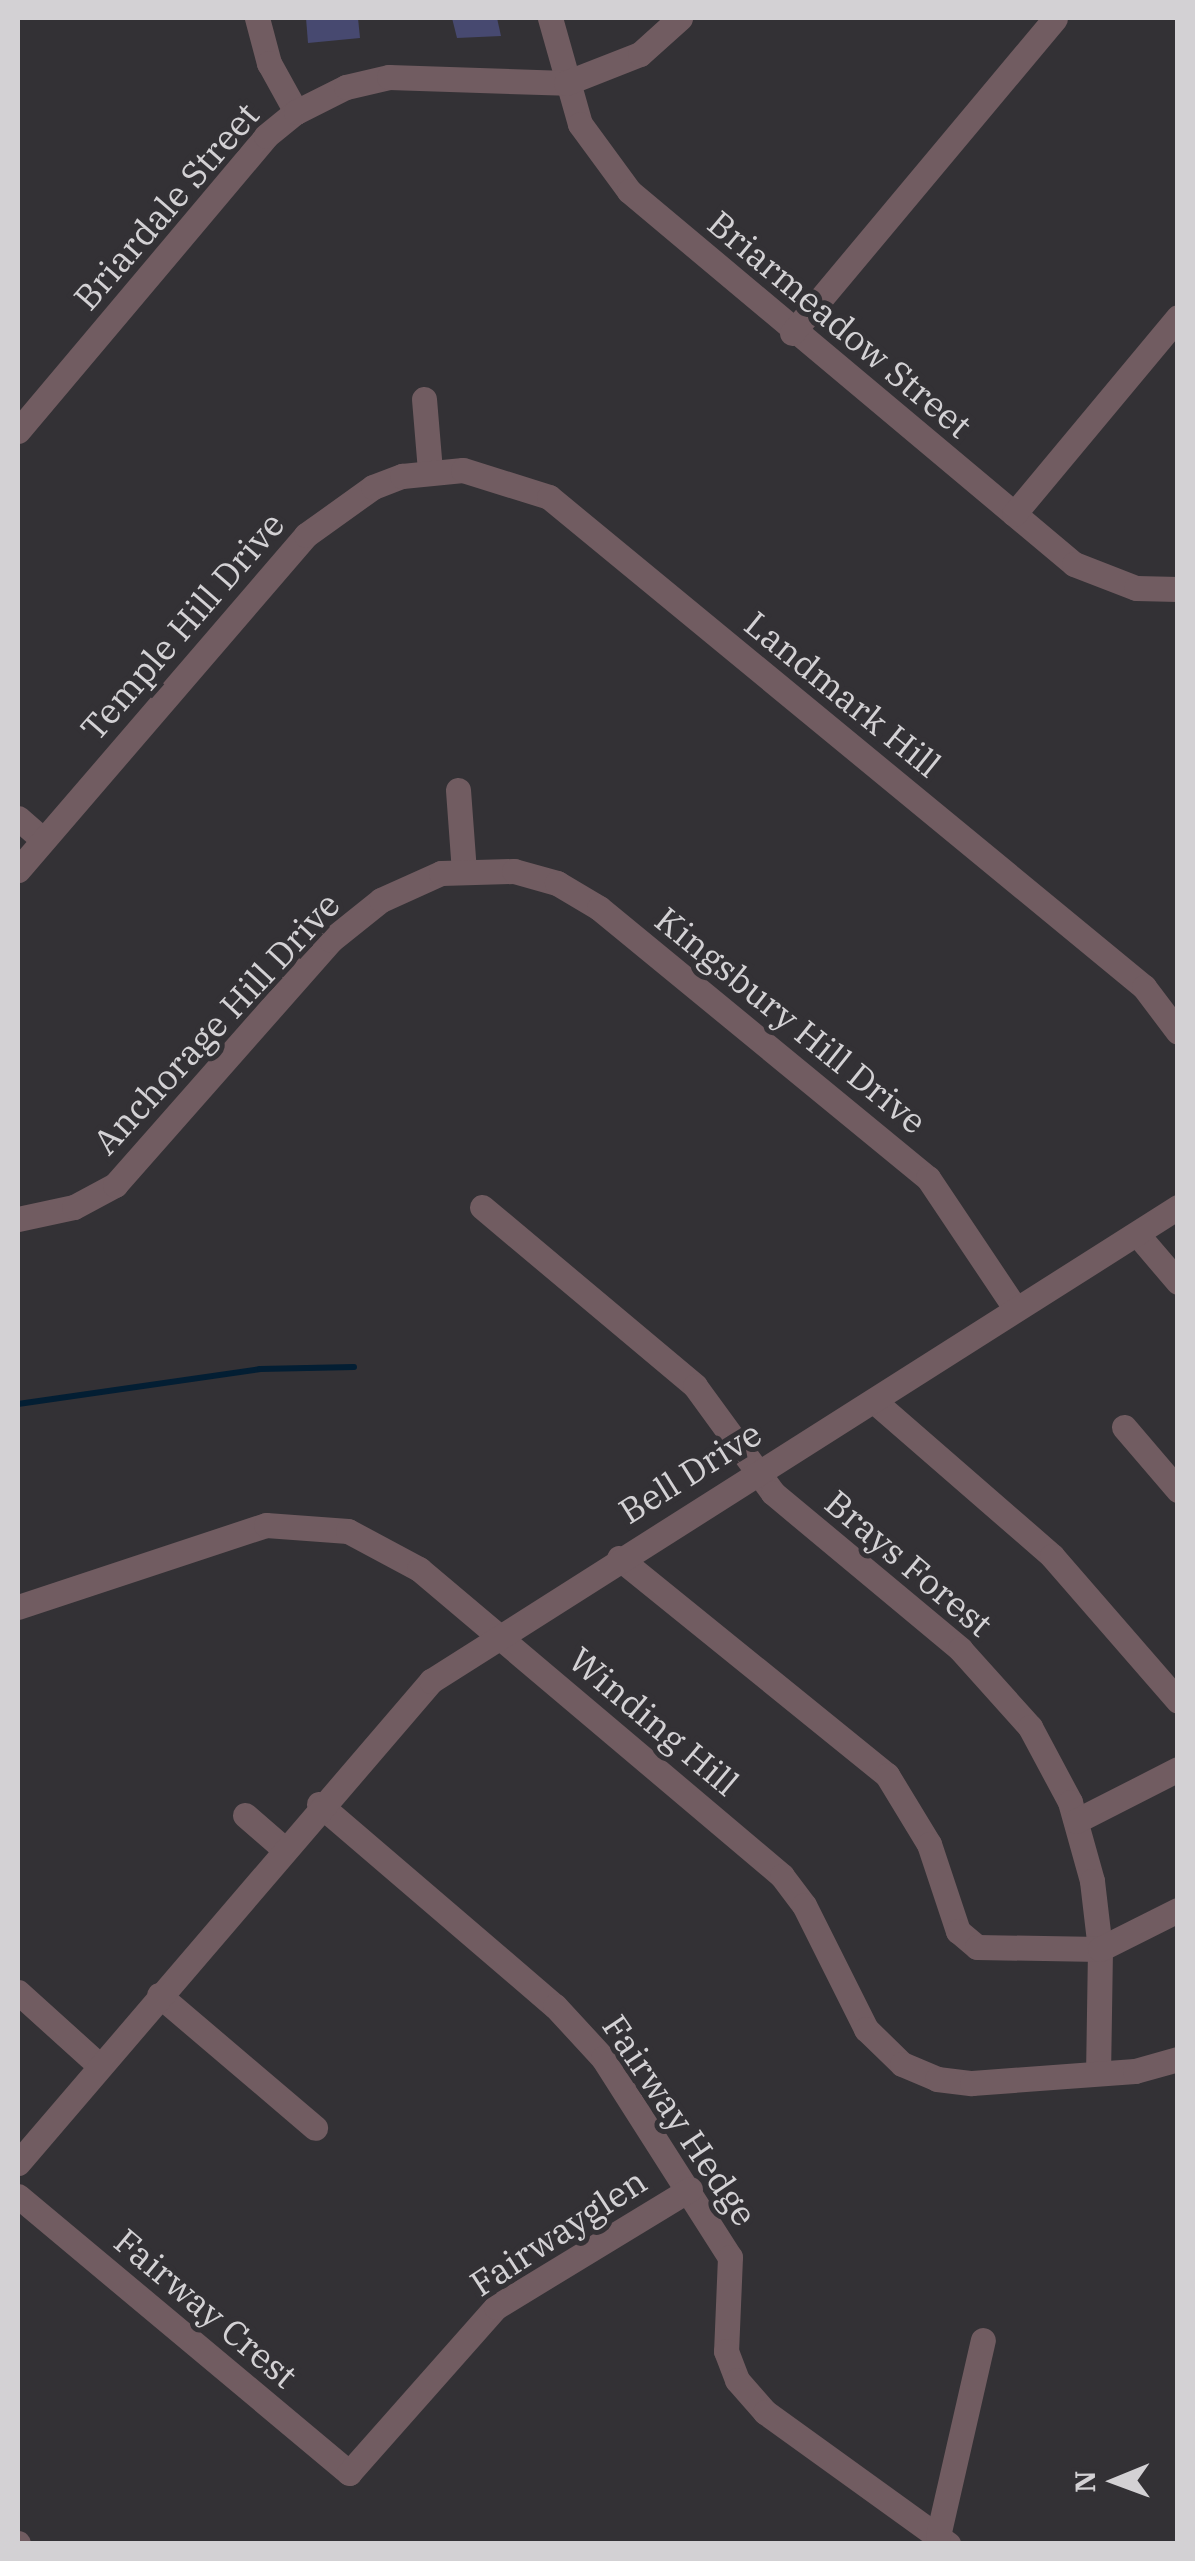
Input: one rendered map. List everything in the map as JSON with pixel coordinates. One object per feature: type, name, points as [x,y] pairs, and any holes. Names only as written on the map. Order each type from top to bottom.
[{"type":"street","points":[[257,18],[270,63],[296,112]]},
{"type":"street","name":"Briarmeadow Street","points":[[550,18],[566,82],[601,160],[792,333],[1014,514],[1104,579],[1178,590]]},
{"type":"street","name":"Briardale Street","points":[[18,431],[266,136],[296,112],[346,87],[389,76],[566,82],[640,54],[680,18]]},
{"type":"street","points":[[792,333],[1055,18]]},
{"type":"street","points":[[1014,514],[1178,317]]},
{"type":"street","points":[[424,399],[430,471]]},
{"type":"street","name":"Temple Hill Drive","points":[[18,870],[306,536],[373,487],[430,471]]},
{"type":"street","name":"Landmark Hill","points":[[430,471],[491,475],[549,498],[1144,987],[1178,1032]]},
{"type":"street","points":[[458,790],[464,871]]},
{"type":"street","points":[[18,818],[43,840]]},
{"type":"street","name":"Anchorage Hill Drive","points":[[18,1219],[74,1208],[115,1185],[342,930],[397,892],[464,871]]},
{"type":"street","name":"Kingsbury Hill Drive","points":[[464,871],[537,876],[599,908],[928,1178],[1015,1308]]},
{"type":"street","name":"Brays Forest","points":[[482,1207],[695,1386],[757,1472],[798,1516],[960,1649],[1006,1694],[1054,1766],[1076,1821],[1100,1949],[1098,2073]]},
{"type":"street","name":"Bell Drive","points":[[18,2163],[319,1804],[431,1680],[1178,1207]]},
{"type":"street","points":[[1137,1234],[1178,1282]]},
{"type":"street","points":[[874,1401],[1052,1556],[1178,1700]]},
{"type":"street","points":[[1124,1427],[1178,1490]]},
{"type":"street","name":"Winding Hill","points":[[18,1606],[229,1534],[307,1523],[386,1546],[499,1636],[782,1876],[804,1905],[866,2028],[902,2064],[937,2080],[972,2083],[1098,2073],[1178,2059]]},
{"type":"street","points":[[619,1558],[886,1776],[929,1844],[958,1931],[977,1947],[1100,1949],[1178,1910]]},
{"type":"street","points":[[1076,1821],[1178,1769]]},
{"type":"street","name":"Fairway Hedge","points":[[319,1804],[587,2038],[690,2189],[730,2257],[726,2350],[736,2380],[765,2412],[943,2540]]},
{"type":"street","points":[[244,1815],[284,1848]]},
{"type":"street","points":[[18,1992],[100,2066]]},
{"type":"street","points":[[160,1995],[315,2128]]},
{"type":"street","name":"Fairwayglen","points":[[350,2474],[496,2307],[690,2189]]},
{"type":"street","name":"Fairway Crest","points":[[18,2196],[350,2474]]},
{"type":"street","points":[[943,2540],[983,2340]]},
{"type":"building","points":[[306,18],[358,18],[360,38],[308,43]]},
{"type":"building","points":[[452,18],[497,18],[501,36],[457,38]]},
{"type":"waterway","points":[[18,1404],[260,1369],[354,1367]]}]
